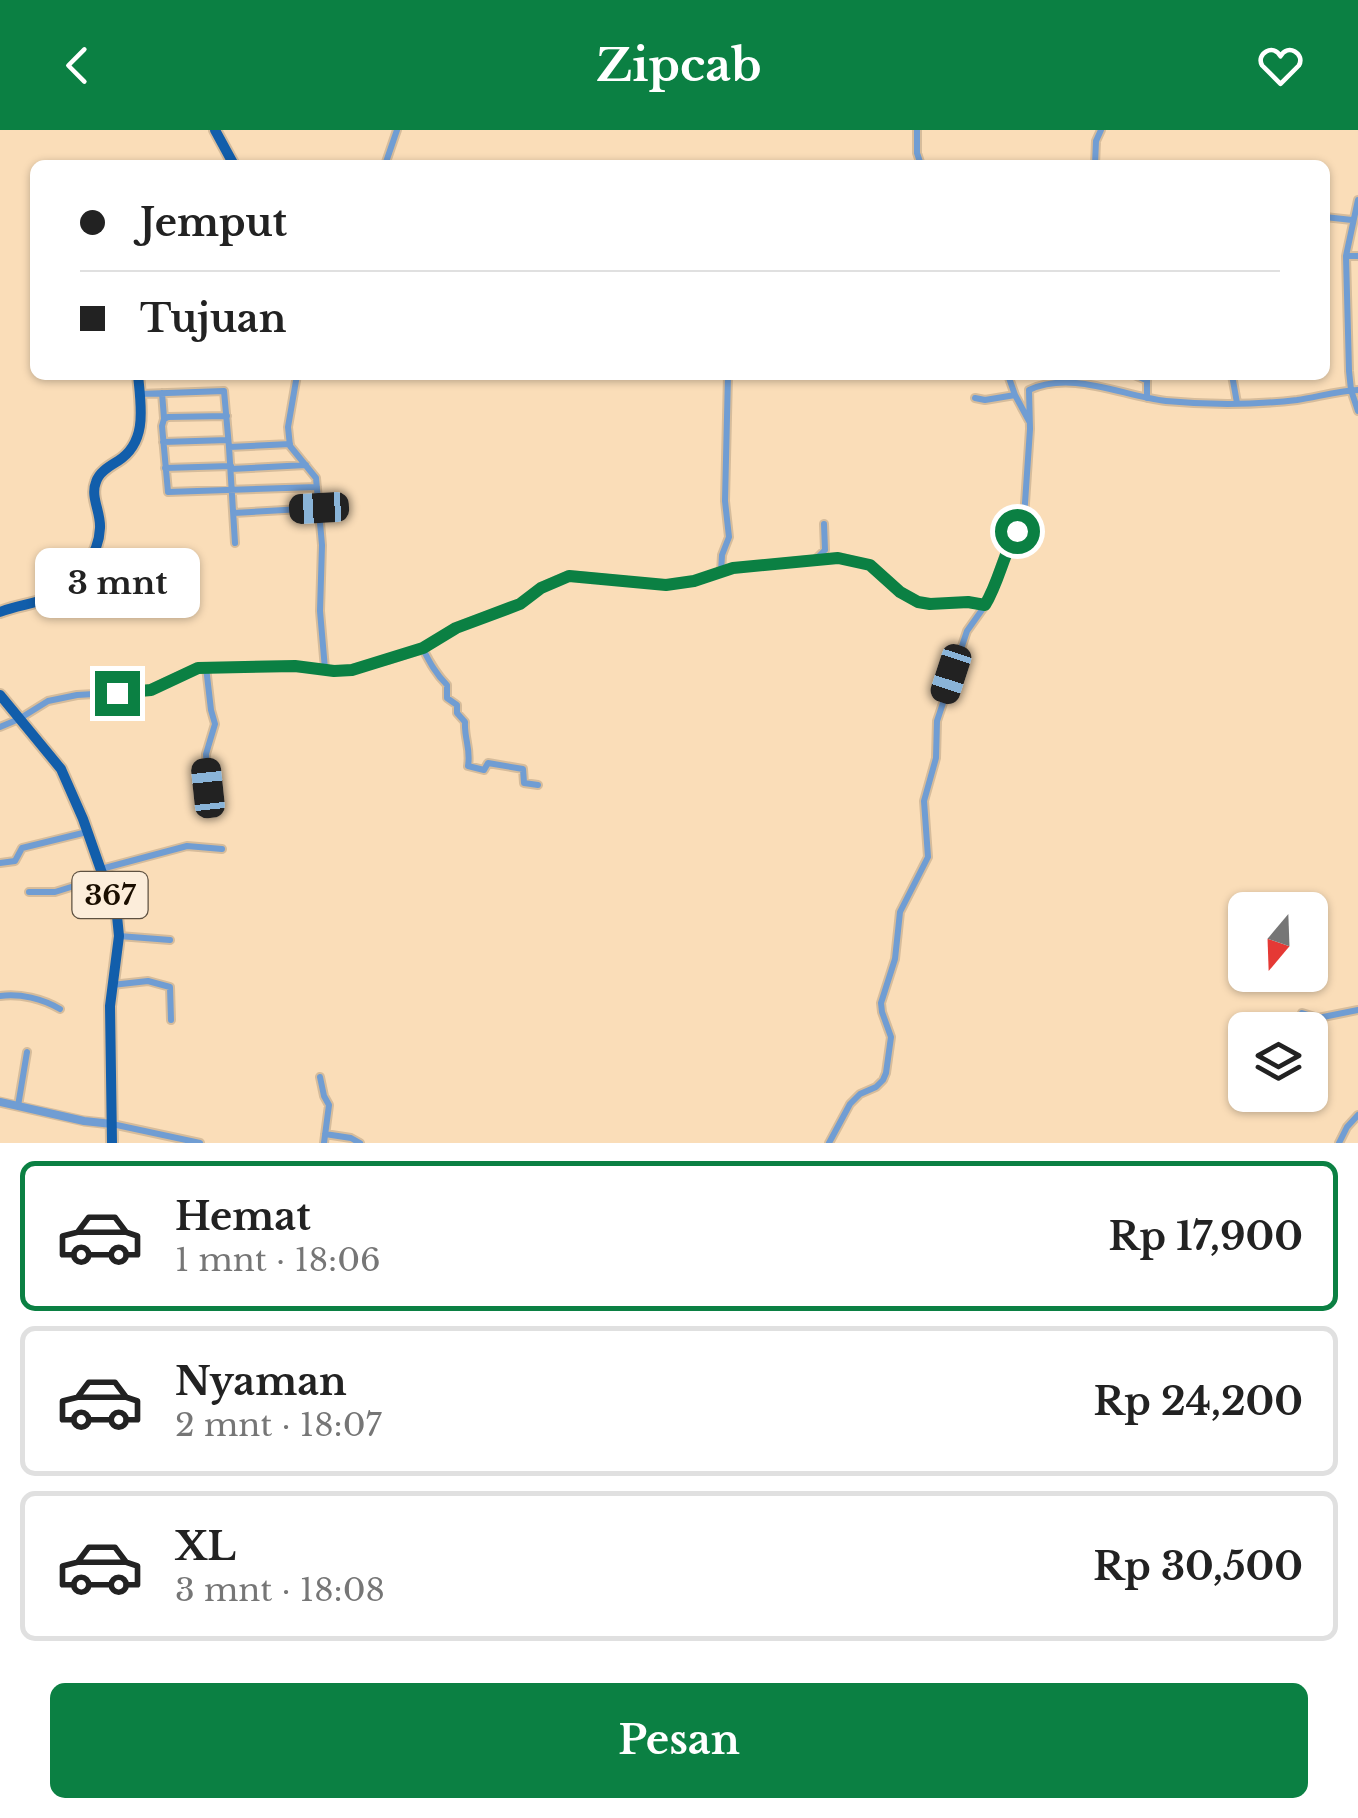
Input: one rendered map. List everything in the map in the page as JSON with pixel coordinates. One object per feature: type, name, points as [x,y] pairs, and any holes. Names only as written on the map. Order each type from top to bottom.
[{"type":"main road","points":[[215,130],[231,160]]},
{"type":"main road","points":[[0,612],[60,592],[90,560],[100,528],[95,483],[100,474],[135,446],[140,432],[139,380]]},
{"type":"main road","name":"367","points":[[0,694],[58,763],[88,832],[117,916],[119,936],[111,985],[112,1143]]},
{"type":"street","points":[[387,160],[396,130]]},
{"type":"street","points":[[917,130],[920,160]]},
{"type":"street","points":[[1096,160],[1096,141],[1101,130]]},
{"type":"street","points":[[1358,200],[1346,256],[1358,411]]},
{"type":"street","points":[[1330,218],[1352,220]]},
{"type":"street","points":[[1346,256],[1358,256]]},
{"type":"street","points":[[296,380],[288,427],[290,444],[316,478],[325,669]]},
{"type":"street","points":[[721,572],[729,537],[728,380]]},
{"type":"street","points":[[1010,380],[1030,422]]},
{"type":"street","points":[[1146,380],[1147,398]]},
{"type":"street","points":[[1233,380],[1237,403]]},
{"type":"street","points":[[829,1143],[850,1104],[885,1076],[891,1037],[882,1003],[896,960],[900,912],[928,857],[924,801],[936,758],[937,721],[967,631],[994,590],[1008,546],[1024,518],[1028,394],[1034,388],[1078,382],[1147,398],[1237,403],[1298,400],[1354,390]]},
{"type":"street","points":[[140,394],[224,391],[235,544]]},
{"type":"street","points":[[162,393],[170,493],[317,487]]},
{"type":"street","points":[[976,398],[1015,395]]},
{"type":"street","points":[[164,419],[227,416]]},
{"type":"street","points":[[164,442],[290,444]]},
{"type":"street","points":[[166,468],[307,465]]},
{"type":"street","points":[[234,513],[319,508]]},
{"type":"street","points":[[814,561],[825,550],[824,524]]},
{"type":"street","points":[[0,727],[60,697],[146,691],[206,667],[352,670],[423,648],[456,628],[520,604],[532,593],[564,577],[590,576],[666,585],[751,566],[838,558],[866,563],[918,602],[985,605]]},
{"type":"street","points":[[423,648],[434,673],[447,684],[447,698],[466,722],[468,766],[484,770],[488,763],[523,769],[524,783],[538,785]]},
{"type":"street","points":[[206,667],[215,724],[206,754],[208,788]]},
{"type":"street","points":[[0,863],[16,862],[22,848],[88,832]]},
{"type":"street","points":[[28,892],[55,892],[187,846],[222,849]]},
{"type":"street","points":[[119,936],[170,940]]},
{"type":"street","points":[[111,985],[147,981],[170,988],[171,1020]]},
{"type":"street","points":[[0,996],[33,998],[60,1010]]},
{"type":"street","points":[[1328,1016],[1358,1010]]},
{"type":"street","points":[[18,1106],[28,1052]]},
{"type":"street","points":[[320,1077],[330,1105],[324,1139],[351,1138],[360,1143]]},
{"type":"street","points":[[0,1102],[200,1143]]},
{"type":"street","points":[[1338,1143],[1358,1116]]},
{"type":"route","points":[[117,693],[151,690],[206,667],[352,670],[410,654],[473,620],[520,604],[554,580],[569,576],[666,585],[694,581],[733,568],[838,558],[870,565],[900,592],[918,602],[985,605],[1017,531]]}]
